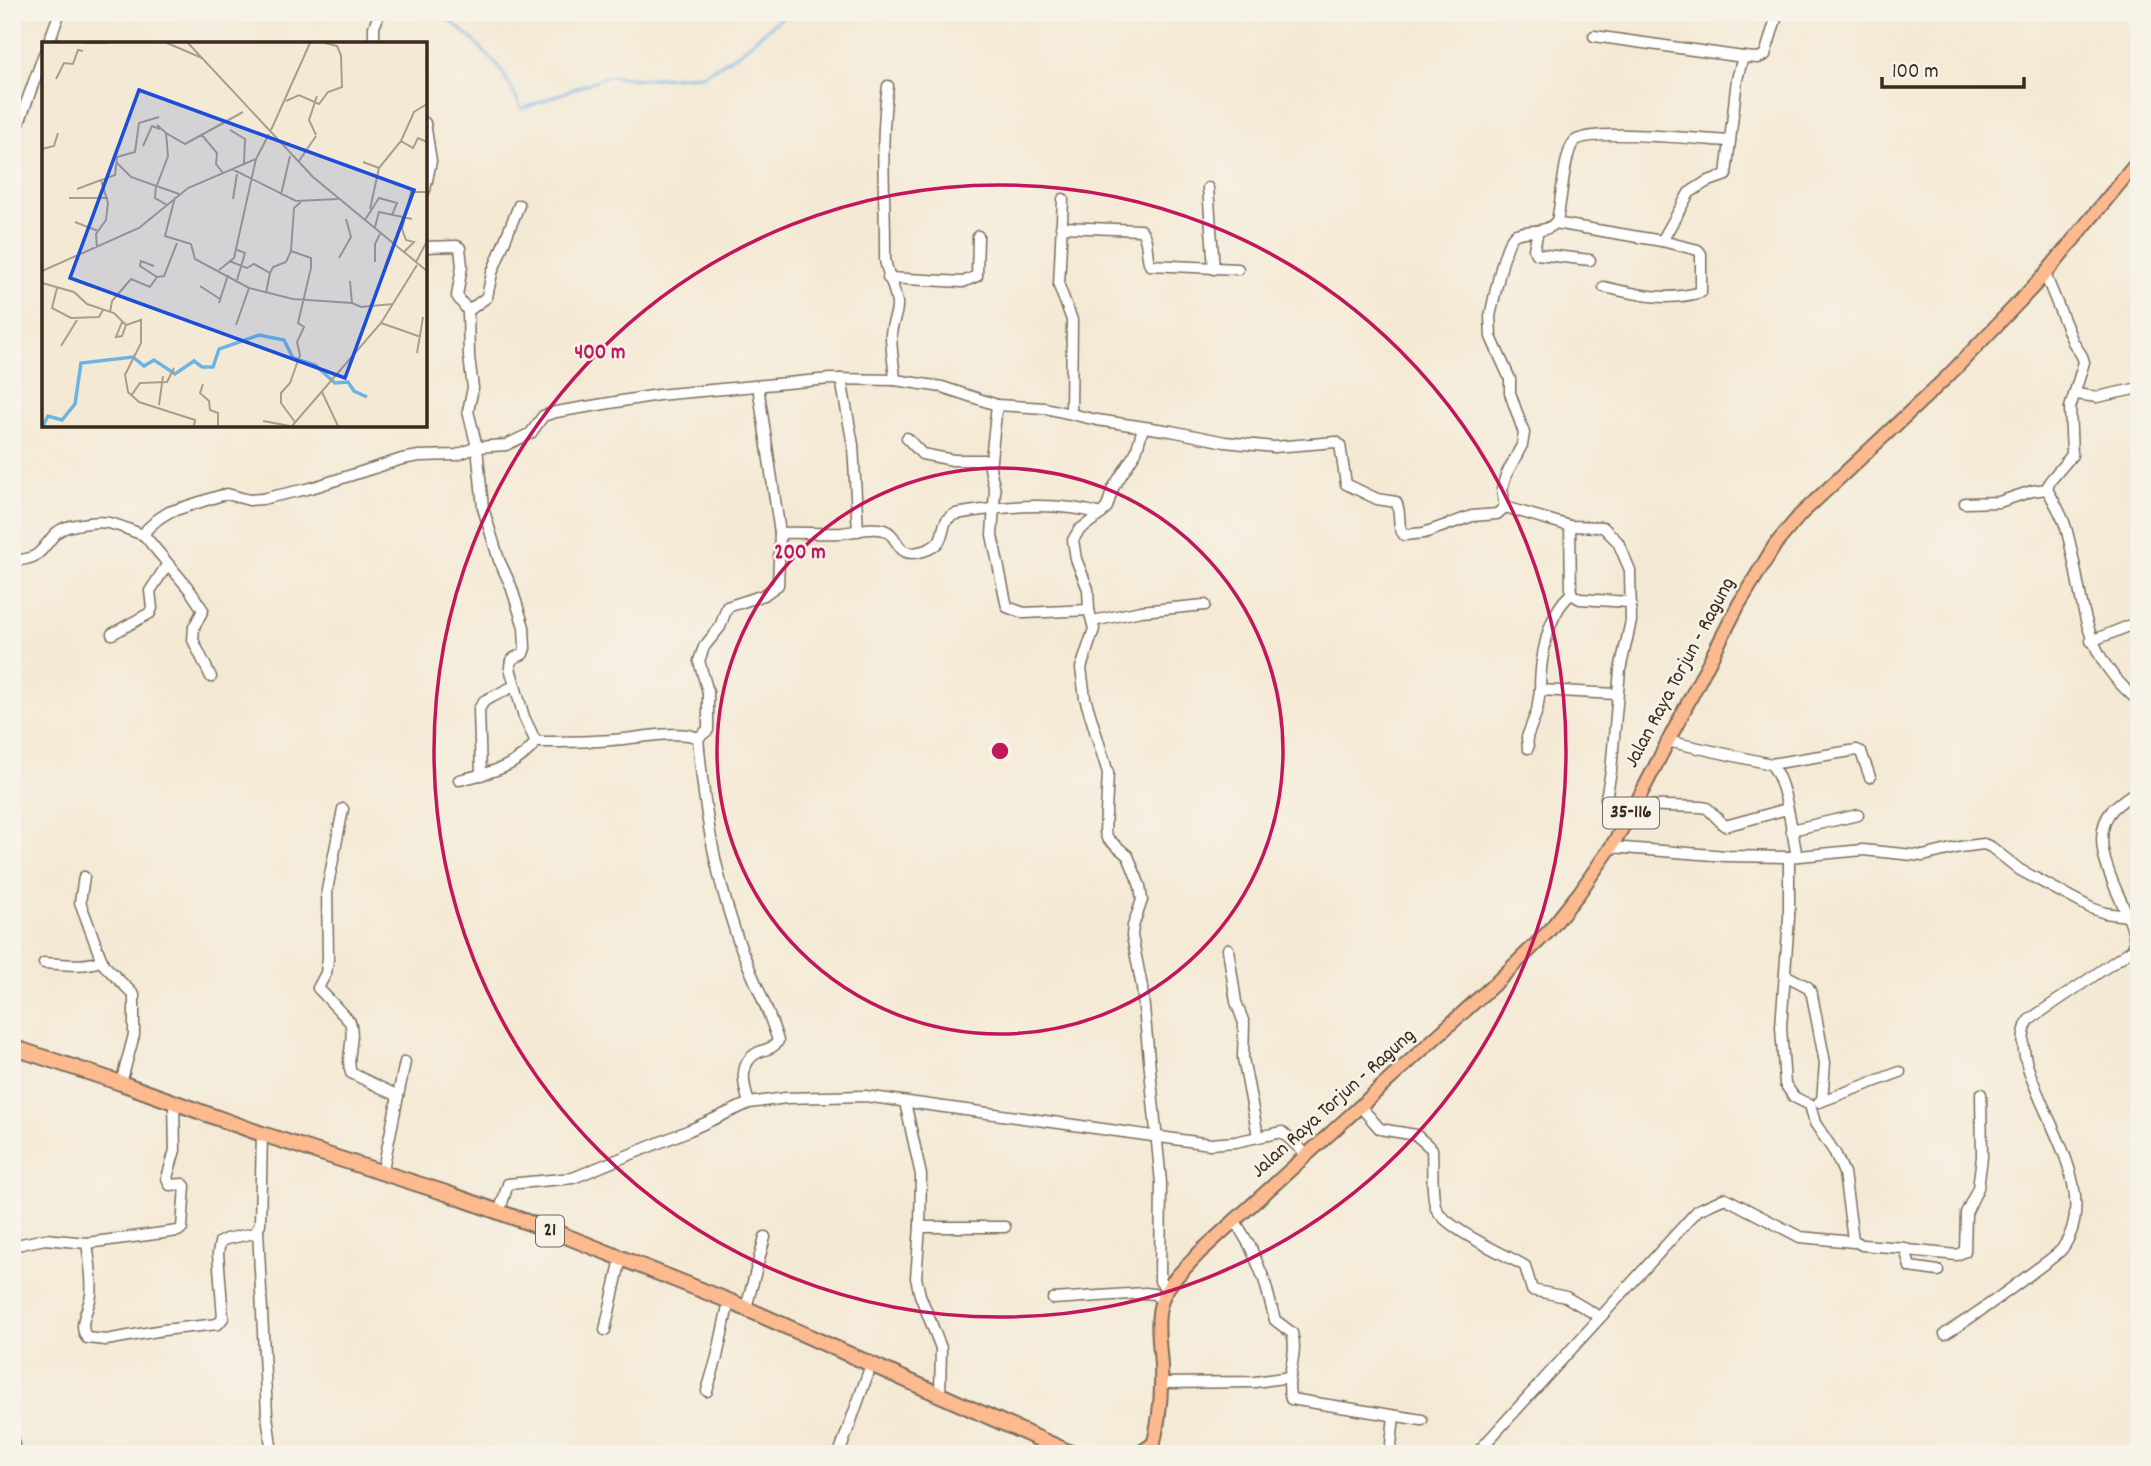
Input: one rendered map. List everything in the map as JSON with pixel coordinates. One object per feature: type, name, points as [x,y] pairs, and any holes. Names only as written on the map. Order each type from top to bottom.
[{"type":"highway","name":"21","points":[[12,1047],[262,1134],[446,1193],[621,1258],[746,1308],[1073,1454]]},
{"type":"highway","points":[[1140,1454],[1154,1448]]},
{"type":"main road","name":"Jalan Raya Torjun - Ragung","points":[[1154,1448],[1161,1383],[1159,1332],[1162,1300],[1171,1285],[1199,1253],[1548,932],[1580,893],[1611,847],[1754,577],[1791,525],[1830,485],[1948,376],[2045,274],[2139,160]]},
{"type":"street","points":[[49,42],[60,12]]},
{"type":"street","points":[[374,42],[374,27],[380,12]]},
{"type":"street","points":[[1594,36],[1758,58],[1765,55],[1777,12]]},
{"type":"street","points":[[1662,242],[1689,193],[1706,182],[1726,175],[1737,79],[1743,57]]},
{"type":"street","points":[[12,142],[42,60]]},
{"type":"street","points":[[888,86],[883,145],[886,260],[888,278],[897,301],[896,318],[891,326],[895,380]]},
{"type":"street","points":[[1505,507],[1502,489],[1506,475],[1522,445],[1524,433],[1510,393],[1510,379],[1491,337],[1490,316],[1511,238],[1516,234],[1553,227],[1560,211],[1567,158],[1572,144],[1579,138],[1626,134],[1730,141]]},
{"type":"street","points":[[427,136],[431,161],[427,180]]},
{"type":"street","points":[[1208,188],[1214,269]]},
{"type":"street","points":[[1063,199],[1059,286],[1072,320],[1071,412]]},
{"type":"street","points":[[467,310],[486,297],[492,273],[519,205]]},
{"type":"street","points":[[1555,223],[1662,242],[1698,250],[1701,254],[1702,292],[1676,299],[1645,296],[1604,287]]},
{"type":"street","points":[[1061,227],[1140,230],[1145,235],[1146,257],[1150,265],[1238,269]]},
{"type":"street","points":[[1538,231],[1534,249],[1537,254],[1590,260]]},
{"type":"street","points":[[888,278],[963,282],[972,279],[977,276],[978,236]]},
{"type":"street","points":[[427,247],[441,245],[460,248],[462,257],[457,296],[467,310],[473,388],[468,411],[477,447],[483,508],[524,627],[523,654],[510,661],[514,686],[536,742]]},
{"type":"street","points":[[2045,274],[2084,362],[2076,394],[2071,398],[2072,455],[2050,481],[2047,489],[2066,527],[2081,610],[2091,642],[2124,690],[2139,701]]},
{"type":"street","points":[[144,535],[147,529],[169,512],[227,494],[249,500],[262,499],[354,475],[402,459],[457,455],[477,447],[506,445],[531,433],[547,414],[658,395],[841,379],[895,380],[964,392],[997,405],[1071,412],[1097,420],[1171,431],[1225,443],[1274,447],[1336,442],[1340,445],[1348,486],[1377,499],[1396,502],[1401,515],[1400,529],[1404,535],[1424,533],[1472,516],[1497,514],[1505,507]]},
{"type":"street","points":[[841,379],[853,445],[858,531]]},
{"type":"street","points":[[698,738],[708,730],[709,721],[708,692],[699,661],[701,652],[718,631],[727,607],[764,595],[778,584],[780,533],[758,386]]},
{"type":"street","points":[[2076,394],[2097,397],[2139,388]]},
{"type":"street","points":[[997,405],[991,460],[995,509],[992,535],[1007,607],[1024,613],[1089,610]]},
{"type":"street","points":[[1143,428],[1136,452],[1113,488],[1107,507],[1079,530],[1073,540],[1076,559],[1088,589],[1089,610],[1093,621],[1091,640],[1081,668],[1085,698],[1108,773],[1105,832],[1114,845],[1128,856],[1140,886],[1142,900],[1132,936],[1142,987],[1161,1183],[1160,1281],[1161,1284],[1171,1285]]},
{"type":"street","points":[[907,438],[922,454],[953,460],[991,460]]},
{"type":"street","points":[[1965,503],[1999,502],[2047,489]]},
{"type":"street","points":[[1505,507],[1570,526],[1603,527],[1618,541],[1630,570],[1631,621],[1616,694],[1614,741],[1606,798],[1610,805],[1632,811],[1707,808],[1725,826],[1787,809]]},
{"type":"street","points":[[780,533],[880,529],[887,531],[899,548],[917,552],[940,542],[944,524],[951,515],[995,509],[1081,508],[1101,514]]},
{"type":"street","points":[[12,561],[30,559],[61,529],[81,524],[107,521],[144,535],[203,610],[194,627],[193,640],[211,677]]},
{"type":"street","points":[[1528,748],[1527,737],[1537,711],[1548,637],[1559,606],[1571,594],[1570,526]]},
{"type":"street","points":[[112,634],[150,613],[150,591],[167,565]]},
{"type":"street","points":[[1571,594],[1580,599],[1629,602]]},
{"type":"street","points":[[1093,621],[1141,611],[1205,605]]},
{"type":"street","points":[[2091,642],[2139,622]]},
{"type":"street","points":[[481,775],[479,709],[484,701],[514,686]]},
{"type":"street","points":[[1539,690],[1616,694]]},
{"type":"street","points":[[459,780],[515,762],[536,742],[668,735],[691,735],[698,738]]},
{"type":"street","points":[[698,738],[706,816],[721,885],[736,934],[778,1041],[775,1046],[752,1055],[746,1065],[743,1079],[750,1103]]},
{"type":"street","points":[[1667,741],[1770,764],[1857,750],[1861,752],[1870,777]]},
{"type":"street","points":[[1770,764],[1775,770],[1787,809],[1793,857],[1781,1027],[1785,1084],[1794,1097],[1810,1105],[1900,1072]]},
{"type":"street","points":[[1945,1334],[2061,1250],[2073,1223],[2071,1171],[2036,1089],[2024,1049],[2024,1029],[2029,1020],[2133,949],[2134,931],[2106,862],[2102,843],[2105,822],[2113,810],[2139,789]]},
{"type":"street","points":[[343,809],[327,890],[326,974],[318,988],[350,1022],[353,1029],[348,1067],[351,1073],[398,1096]]},
{"type":"street","points":[[1791,830],[1858,815]]},
{"type":"street","points":[[1611,847],[1726,856],[1793,857],[1863,850],[1923,856],[1984,844],[2020,870],[2091,908],[2127,916]]},
{"type":"street","points":[[84,877],[80,902],[103,964],[134,995],[134,1035],[121,1083]]},
{"type":"street","points":[[1228,949],[1236,1002],[1244,1023],[1243,1058],[1258,1136]]},
{"type":"street","points":[[44,962],[75,965],[102,960]]},
{"type":"street","points":[[1785,975],[1808,987],[1812,995],[1825,1063],[1822,1101]]},
{"type":"street","points":[[382,1174],[405,1062]]},
{"type":"street","points":[[1476,1454],[1698,1210],[1725,1198],[1800,1237],[1957,1255],[1965,1251],[1966,1213],[1978,1188],[1982,1157],[1981,1094]]},
{"type":"street","points":[[499,1213],[508,1184],[573,1178],[750,1103],[828,1095],[865,1096],[1210,1144],[1235,1142],[1282,1132],[1307,1155]]},
{"type":"street","points":[[905,1102],[921,1175],[916,1278],[941,1348],[940,1394]]},
{"type":"street","points":[[12,1247],[45,1239],[87,1243],[178,1231],[182,1228],[185,1186],[170,1185],[167,1178],[175,1150],[174,1103]]},
{"type":"street","points":[[1810,1105],[1815,1123],[1835,1153],[1844,1173],[1851,1237],[1854,1242]]},
{"type":"street","points":[[1360,1107],[1380,1129],[1416,1135],[1432,1149],[1435,1208],[1452,1227],[1525,1266],[1532,1290],[1566,1297],[1600,1317]]},
{"type":"street","points":[[262,1134],[258,1229],[272,1454]]},
{"type":"street","points":[[1235,1221],[1250,1246],[1264,1279],[1275,1320],[1292,1333],[1295,1349],[1289,1395],[1296,1401],[1422,1420]]},
{"type":"street","points":[[920,1227],[1006,1227]]},
{"type":"street","points":[[87,1243],[91,1297],[84,1320],[84,1334],[94,1340],[106,1340],[218,1324],[223,1318],[218,1254],[220,1242],[250,1235],[258,1229]]},
{"type":"street","points":[[746,1308],[765,1237]]},
{"type":"street","points":[[1907,1250],[1910,1267],[1938,1271]]},
{"type":"street","points":[[605,1330],[621,1258]]},
{"type":"street","points":[[1053,1299],[1145,1293],[1154,1294],[1162,1300]]},
{"type":"street","points":[[707,1391],[729,1301]]},
{"type":"street","points":[[839,1454],[871,1365]]},
{"type":"street","points":[[1161,1383],[1255,1382],[1290,1377]]},
{"type":"street","points":[[1390,1454],[1394,1416]]},
{"type":"street","points":[[12,1430],[12,1453]]},
{"type":"waterway","points":[[248,12],[291,16],[320,12]]},
{"type":"waterway","points":[[440,12],[501,69],[522,109],[607,76],[641,79],[703,75],[739,53],[788,12]]}]
